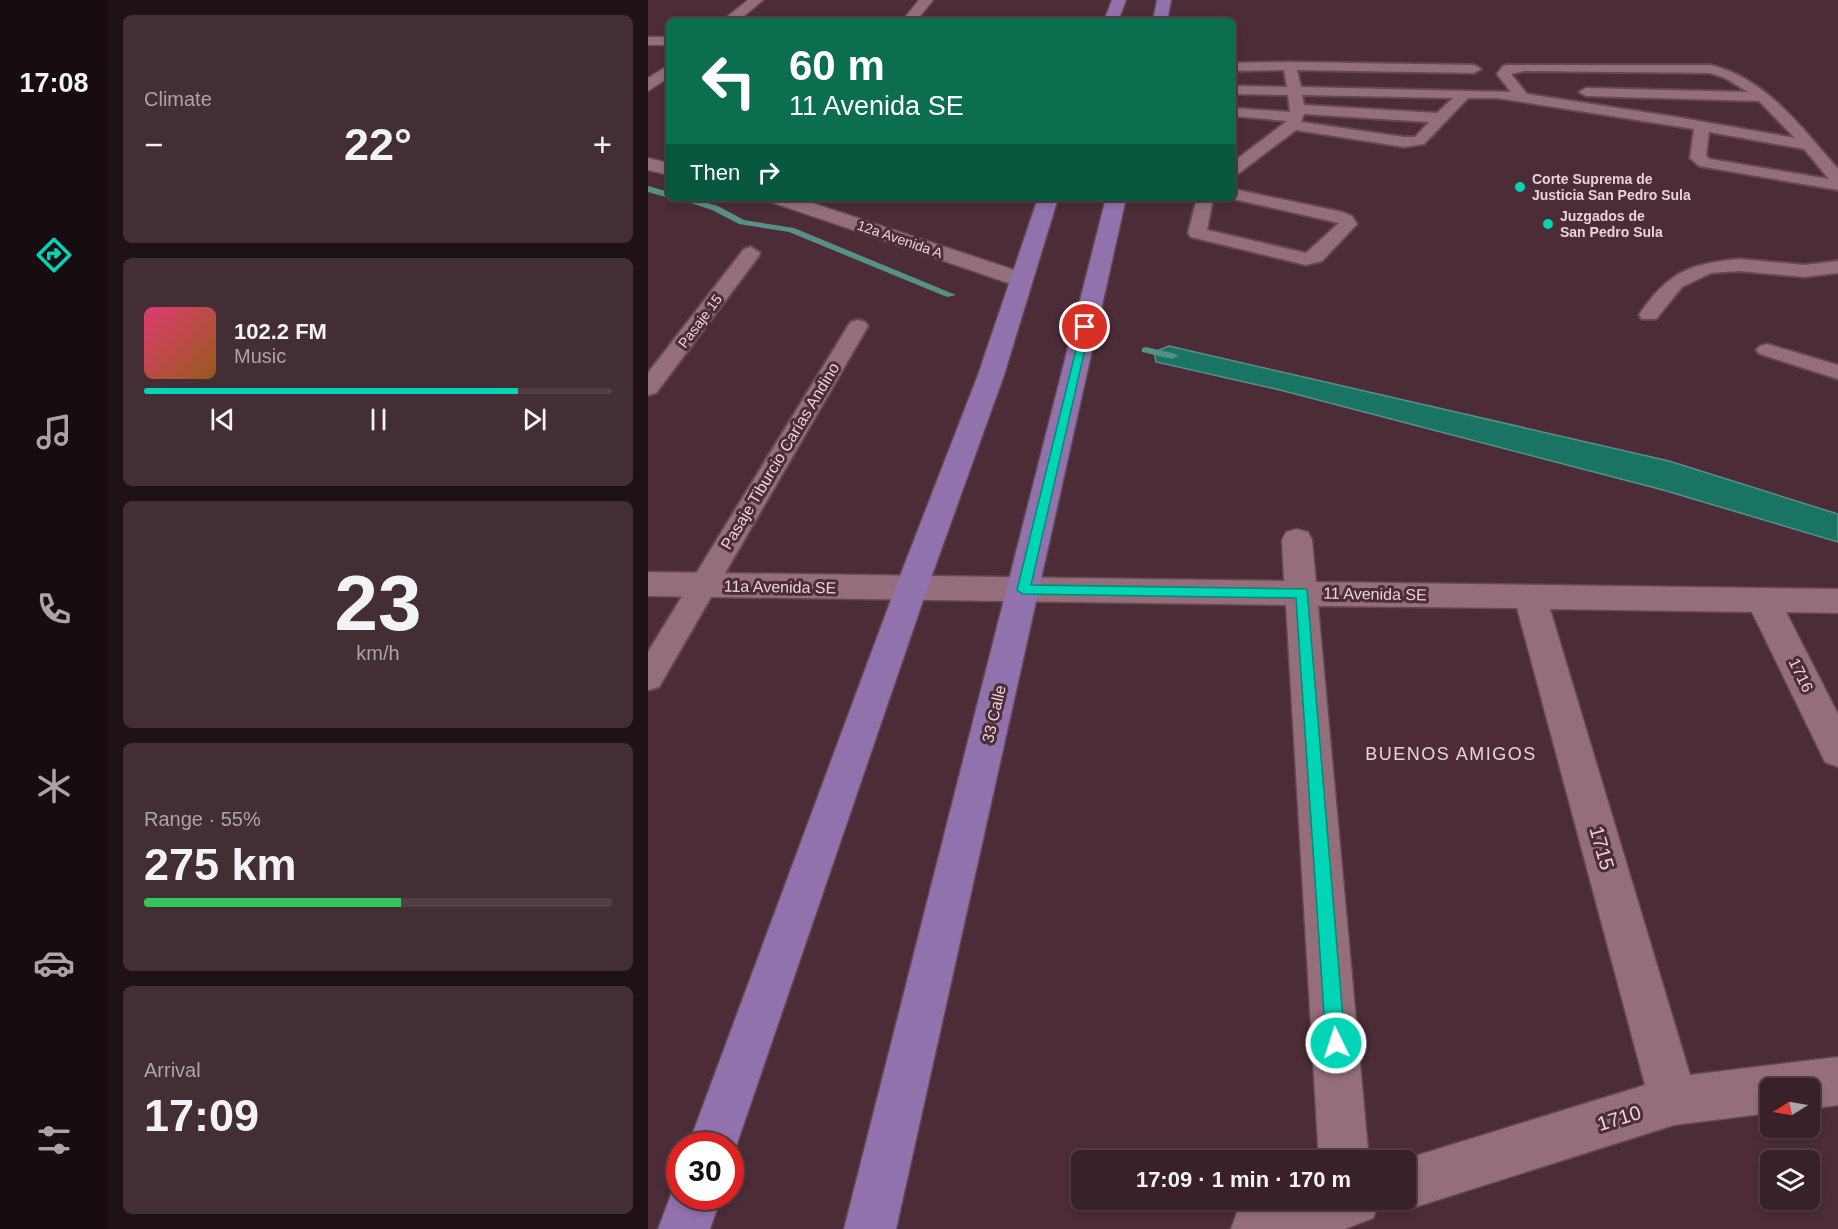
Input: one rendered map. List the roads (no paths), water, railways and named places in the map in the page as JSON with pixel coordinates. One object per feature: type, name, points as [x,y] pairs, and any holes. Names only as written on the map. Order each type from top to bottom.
[{"type":"main road","points":[[1112,18],[1119,0]]},
{"type":"main road","points":[[1161,18],[1164,0]]},
{"type":"main road","points":[[718,1132],[911,589],[991,375],[1047,201]]},
{"type":"main road","name":"33 Calle","points":[[870,1229],[1115,201]]},
{"type":"main road","points":[[684,1229],[691,1210]]},
{"type":"street","points":[[733,18],[756,0]]},
{"type":"street","points":[[911,18],[926,0]]},
{"type":"street","points":[[648,41],[666,41]]},
{"type":"street","points":[[648,86],[666,72]]},
{"type":"street","points":[[648,164],[666,168]]},
{"type":"street","name":"12a Avenida A","points":[[787,201],[1022,280]]},
{"type":"street","points":[[1297,540],[1303,593],[1345,1150]]},
{"type":"street","name":"11a Avenida SE","points":[[648,584],[911,589]]},
{"type":"street","name":"11 Avenida SE","points":[[911,589],[1838,601]]},
{"type":"street","name":"1715","points":[[1530,596],[1674,1101]]},
{"type":"street","name":"1716","points":[[1763,600],[1838,751]]},
{"type":"street","name":"1710","points":[[1416,1181],[1674,1101],[1838,1081]]},
{"type":"street","points":[[1257,1229],[1302,1210]]},
{"type":"lane","points":[[1236,167],[1295,117],[1296,90],[1290,66]]},
{"type":"lane","points":[[1236,68],[1290,66],[1474,69]]},
{"type":"lane","points":[[1806,145],[1518,94],[1504,74],[1508,69],[1525,67],[1711,69],[1739,78],[1762,97],[1838,179]]},
{"type":"lane","points":[[1295,117],[1412,142],[1419,141],[1443,118],[1459,92],[1459,69]]},
{"type":"lane","points":[[1236,90],[1762,97]]},
{"type":"lane","points":[[1236,112],[1295,117],[1443,118]]},
{"type":"lane","points":[[1676,121],[1782,118]]},
{"type":"lane","points":[[1702,126],[1698,158],[1705,163],[1838,184]]},
{"type":"lane","points":[[1204,201],[1197,233],[1296,258],[1315,256],[1348,224],[1346,220],[1336,216],[1236,195]]},
{"type":"lane","name":"Pasaje 15","points":[[648,388],[751,253]]},
{"type":"lane","points":[[1649,315],[1675,283],[1707,268],[1739,265],[1804,271],[1838,267]]},
{"type":"lane","name":"Pasaje Tiburcio Carías Andino","points":[[648,678],[858,326]]},
{"type":"lane","points":[[1767,350],[1838,372]]},
{"type":"waterway","points":[[648,189],[666,194]]},
{"type":"waterway","points":[[690,201],[715,208],[742,222],[791,230],[951,295]]},
{"type":"waterway","points":[[1146,350],[1172,356]]},
{"type":"place","name":"Corte Suprema de Justicia San Pedro Sula","points":[[1520,187]]},
{"type":"place","name":"Juzgados de San Pedro Sula","points":[[1548,224]]},
{"type":"district","name":"BUENOS AMIGOS","points":[[1451,754]]}]
